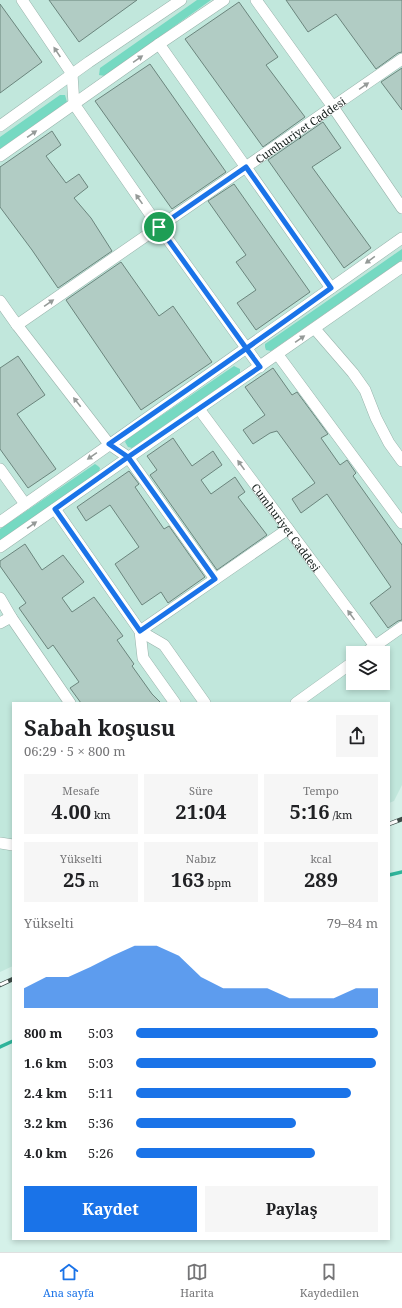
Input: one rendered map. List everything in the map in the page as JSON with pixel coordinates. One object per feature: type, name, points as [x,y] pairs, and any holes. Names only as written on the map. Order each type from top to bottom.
[{"type":"street","points":[[22,0],[72,74],[74,104],[159,227],[260,367]]},
{"type":"street","points":[[0,126],[72,74],[181,0]]},
{"type":"street","points":[[0,156],[224,0]]},
{"type":"street","points":[[256,0],[333,106],[402,208]]},
{"type":"street","points":[[159,44],[331,288]]},
{"type":"street","name":"Cumhuriyet Caddesi","points":[[17,325],[402,59]]},
{"type":"street","points":[[0,522],[402,238]]},
{"type":"street","points":[[0,547],[128,457],[278,355],[402,267]]},
{"type":"street","points":[[0,300],[17,325],[109,444],[128,457],[215,579]]},
{"type":"street","points":[[315,329],[354,373],[365,390],[376,418],[389,443],[402,461]]},
{"type":"street","points":[[278,355],[402,522]]},
{"type":"street","name":"Cumhuriyet Caddesi","points":[[199,409],[375,646]]},
{"type":"street","points":[[0,469],[25,504]]},
{"type":"street","points":[[55,509],[140,631],[164,646],[204,702]]},
{"type":"street","points":[[140,631],[288,529]]},
{"type":"street","points":[[0,598],[11,617],[69,702]]},
{"type":"street","points":[[0,624],[11,617]]},
{"type":"street","points":[[375,646],[402,627]]},
{"type":"street","points":[[140,631],[143,658],[174,702]]},
{"type":"street","points":[[297,702],[346,667]]},
{"type":"street","points":[[0,843],[12,845]]},
{"type":"shaded area","points":[[0,0],[402,0],[402,785],[394,801],[390,803],[390,702],[12,702],[12,966],[0,972]]},
{"type":"green space","points":[[197,0],[211,0],[105,76],[99,75],[100,68]]},
{"type":"green space","points":[[60,95],[65,95],[67,102],[0,149],[0,137]]},
{"type":"green space","points":[[402,249],[402,260],[271,351],[266,350],[265,344]]},
{"type":"green space","points":[[234,366],[240,369],[240,373],[132,448],[128,447],[125,442],[127,439]]},
{"type":"green space","points":[[95,464],[100,468],[99,472],[0,542],[0,529]]},
{"type":"building","points":[[49,0],[137,0],[79,42]]},
{"type":"building","points":[[286,0],[402,0],[402,52],[398,53],[376,69],[336,14],[308,32]]},
{"type":"building","points":[[239,2],[278,57],[266,65],[305,117],[263,147],[185,39]]},
{"type":"building","points":[[0,4],[42,62],[0,93]]},
{"type":"building","points":[[150,64],[226,172],[172,209],[95,101]]},
{"type":"building","points":[[402,68],[402,110],[381,82]]},
{"type":"building","points":[[323,122],[341,148],[312,167],[371,248],[344,268],[268,160]]},
{"type":"building","points":[[52,131],[61,145],[46,156],[66,183],[79,174],[88,187],[74,198],[91,218],[112,251],[58,288],[0,207],[0,167]]},
{"type":"building","points":[[234,184],[310,292],[256,330],[237,303],[256,290],[236,262],[246,255],[208,201]]},
{"type":"building","points":[[121,262],[159,316],[173,306],[212,362],[141,410],[66,300]]},
{"type":"building","points":[[18,356],[45,395],[17,414],[56,469],[28,488],[0,449],[0,368]]},
{"type":"building","points":[[273,368],[292,395],[297,392],[328,434],[321,438],[340,465],[347,460],[356,473],[353,476],[402,545],[402,620],[388,628],[370,603],[391,587],[327,494],[301,513],[292,499],[315,483],[277,431],[270,433],[253,444],[243,430],[265,415],[245,387]]},
{"type":"building","points":[[173,438],[192,466],[213,451],[222,465],[201,480],[211,494],[235,477],[245,492],[238,497],[267,535],[217,570],[150,475],[157,470],[147,456]]},
{"type":"building","points":[[129,471],[139,484],[135,487],[164,529],[169,526],[205,577],[168,603],[161,592],[142,605],[115,564],[139,547],[110,505],[86,521],[77,507]]},
{"type":"building","points":[[25,544],[42,570],[63,555],[84,582],[62,598],[72,612],[94,597],[123,636],[117,640],[134,664],[132,666],[152,694],[160,702],[80,702],[70,688],[79,682],[53,645],[48,649],[19,608],[26,603],[0,566],[0,561]]},
{"type":"waterway","points":[[390,875],[402,872]]},
{"type":"waterway","points":[[0,1047],[12,1041]]},
{"type":"railway","points":[[390,824],[402,819]]},
{"type":"railway","points":[[0,985],[12,979]]},
{"type":"route","points":[[159,227],[246,167],[331,288],[285,321],[246,348],[184,392],[109,444],[128,457],[55,509],[140,631],[215,579],[128,457],[260,367],[246,348],[159,227]]}]
